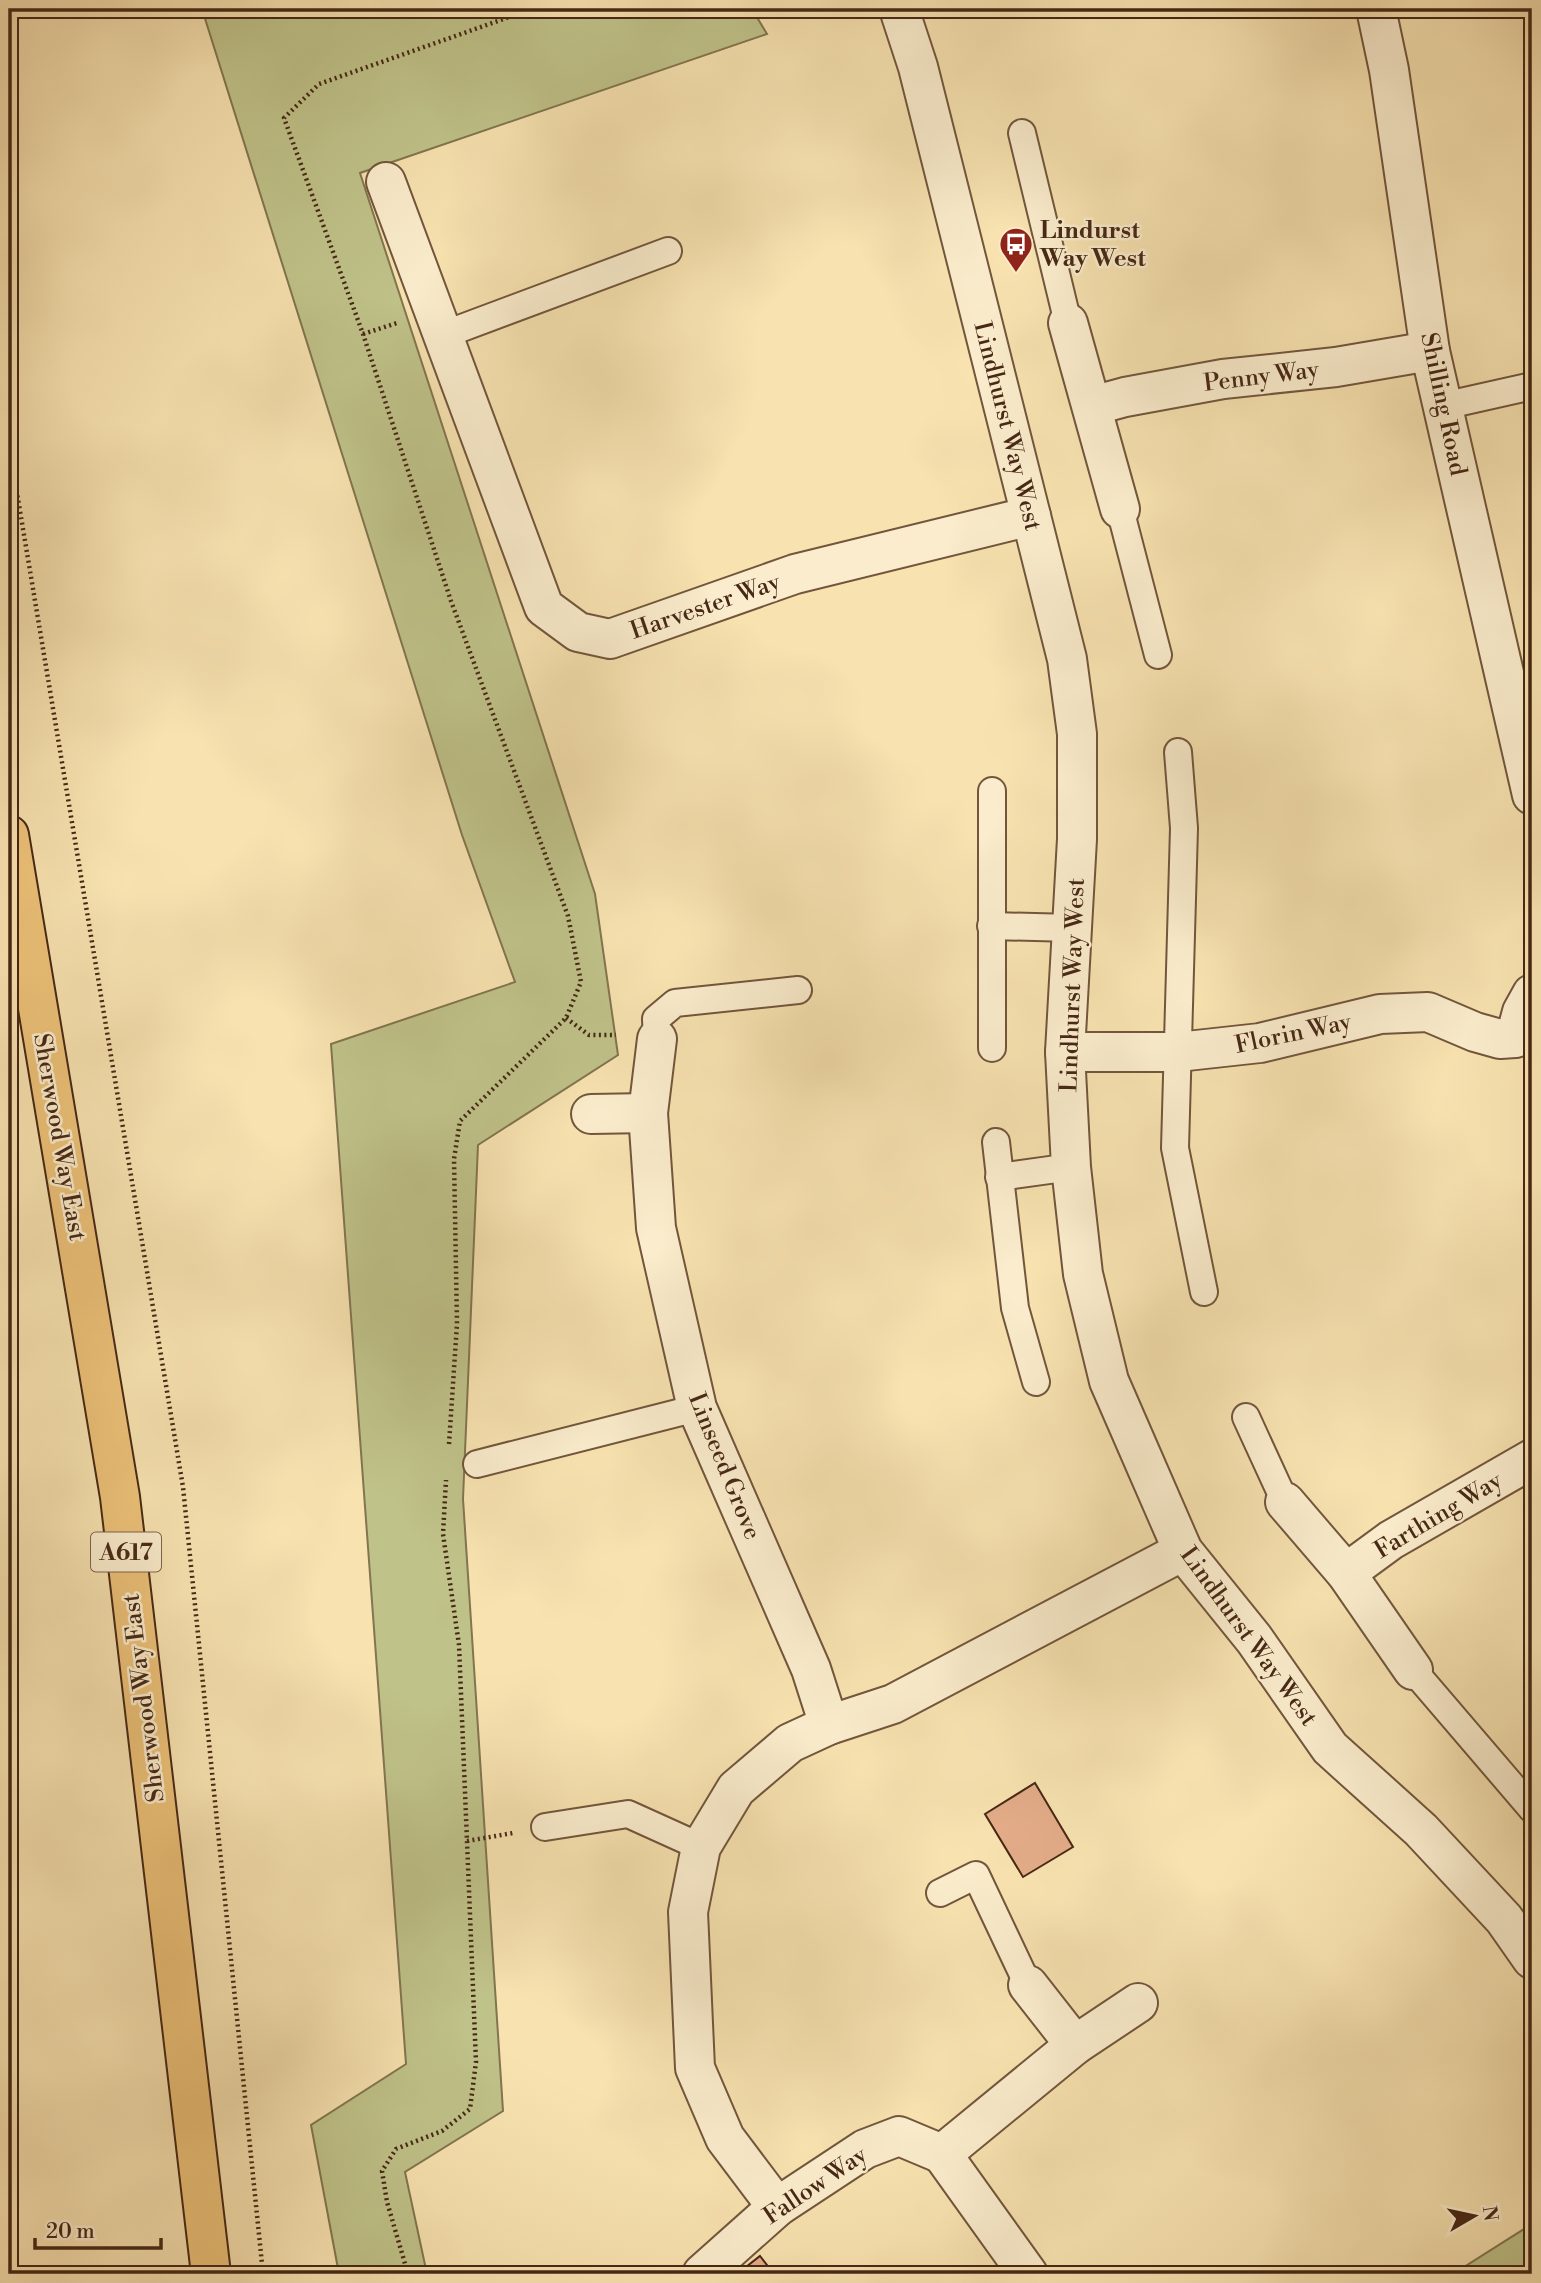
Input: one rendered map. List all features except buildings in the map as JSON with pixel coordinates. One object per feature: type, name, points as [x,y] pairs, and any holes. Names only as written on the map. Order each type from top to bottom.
[{"type":"highway","name":"Sherwood Way East","points":[[9,835],[120,1497],[211,2274]]},
{"type":"street","name":"Lindhurst Way West","points":[[899,9],[918,67],[1067,659],[1077,734],[1077,839],[1065,1052],[1071,1167],[1083,1274],[1110,1381],[1183,1551],[1254,1639],[1330,1748],[1420,1830],[1504,1919],[1532,1959]]},
{"type":"street","name":"Shilling Road","points":[[1376,9],[1389,71],[1430,351],[1530,774]]},
{"type":"street","name":"Harvester Way","points":[[386,182],[544,607],[578,632],[610,639],[795,574],[1031,516]]},
{"type":"street","points":[[1068,323],[1093,406],[1119,509]]},
{"type":"street","name":"Penny Way","points":[[1093,406],[1125,397],[1223,379],[1336,368],[1430,351]]},
{"type":"street","points":[[1524,1048],[1522,1012],[1532,995]]},
{"type":"street","name":"Florin Way","points":[[1065,1052],[1178,1052],[1259,1043],[1380,1014],[1428,1012],[1475,1032],[1524,1048]]},
{"type":"street","name":"Linseed Grove","points":[[657,1039],[648,1113],[656,1228],[697,1408],[811,1669],[830,1725]]},
{"type":"street","points":[[591,1114],[648,1113]]},
{"type":"street","name":"Farthing Way","points":[[1346,1573],[1391,1540],[1532,1459]]},
{"type":"street","points":[[1285,1502],[1346,1573],[1413,1670]]},
{"type":"street","points":[[777,2207],[725,2138],[695,2068],[688,1912],[701,1847],[736,1789],[790,1743],[830,1725],[893,1704],[1183,1551]]},
{"type":"street","points":[[1028,1985],[1075,2045]]},
{"type":"street","points":[[1028,2274],[942,2154],[1075,2045],[1138,2003]]},
{"type":"street","name":"Fallow Way","points":[[702,2274],[777,2207],[864,2149],[899,2136],[942,2154]]},
{"type":"lane","points":[[1022,133],[1068,323]]},
{"type":"lane","points":[[443,335],[668,251]]},
{"type":"lane","points":[[1443,406],[1532,386]]},
{"type":"lane","points":[[1119,509],[1158,655]]},
{"type":"lane","points":[[1178,752],[1184,828],[1175,1148],[1204,1292]]},
{"type":"lane","points":[[992,791],[992,1048]]},
{"type":"lane","points":[[991,926],[1073,928]]},
{"type":"lane","points":[[657,1039],[656,1019],[674,1003],[798,990]]},
{"type":"lane","points":[[996,1142],[1015,1308],[1036,1382]]},
{"type":"lane","points":[[999,1177],[1071,1167]]},
{"type":"lane","points":[[477,1464],[697,1408]]},
{"type":"lane","points":[[1245,1417],[1285,1502]]},
{"type":"lane","points":[[1413,1670],[1532,1809]]},
{"type":"lane","points":[[545,1827],[628,1814],[701,1847]]},
{"type":"lane","points":[[940,1893],[976,1875],[1028,1985]]},
{"type":"path","points":[[448,1448],[457,1324],[454,1159],[460,1121],[566,1018],[581,982],[568,916],[451,601],[363,334],[284,118],[319,84],[532,9]]},
{"type":"path","points":[[9,458],[183,1487],[263,2274]]},
{"type":"path","points":[[566,1018],[589,1035],[640,1035],[657,1039]]},
{"type":"path","points":[[408,2274],[387,2202],[382,2171],[396,2149],[442,2131],[470,2109],[476,2062],[459,1645],[443,1534],[447,1474]]},
{"type":"path","points":[[467,1841],[545,1827]]},
{"type":"green space","points":[[202,9],[752,9],[767,34],[360,173],[595,894],[618,1055],[478,1145],[463,1499],[503,2111],[405,2172],[427,2274],[339,2274],[311,2125],[406,2064],[331,1044],[515,982],[462,835]]},
{"type":"green space","points":[[1532,2224],[1532,2274],[1453,2274]]},
{"type":"place","name":"Lindurst Way West","points":[[1016,274]]}]
